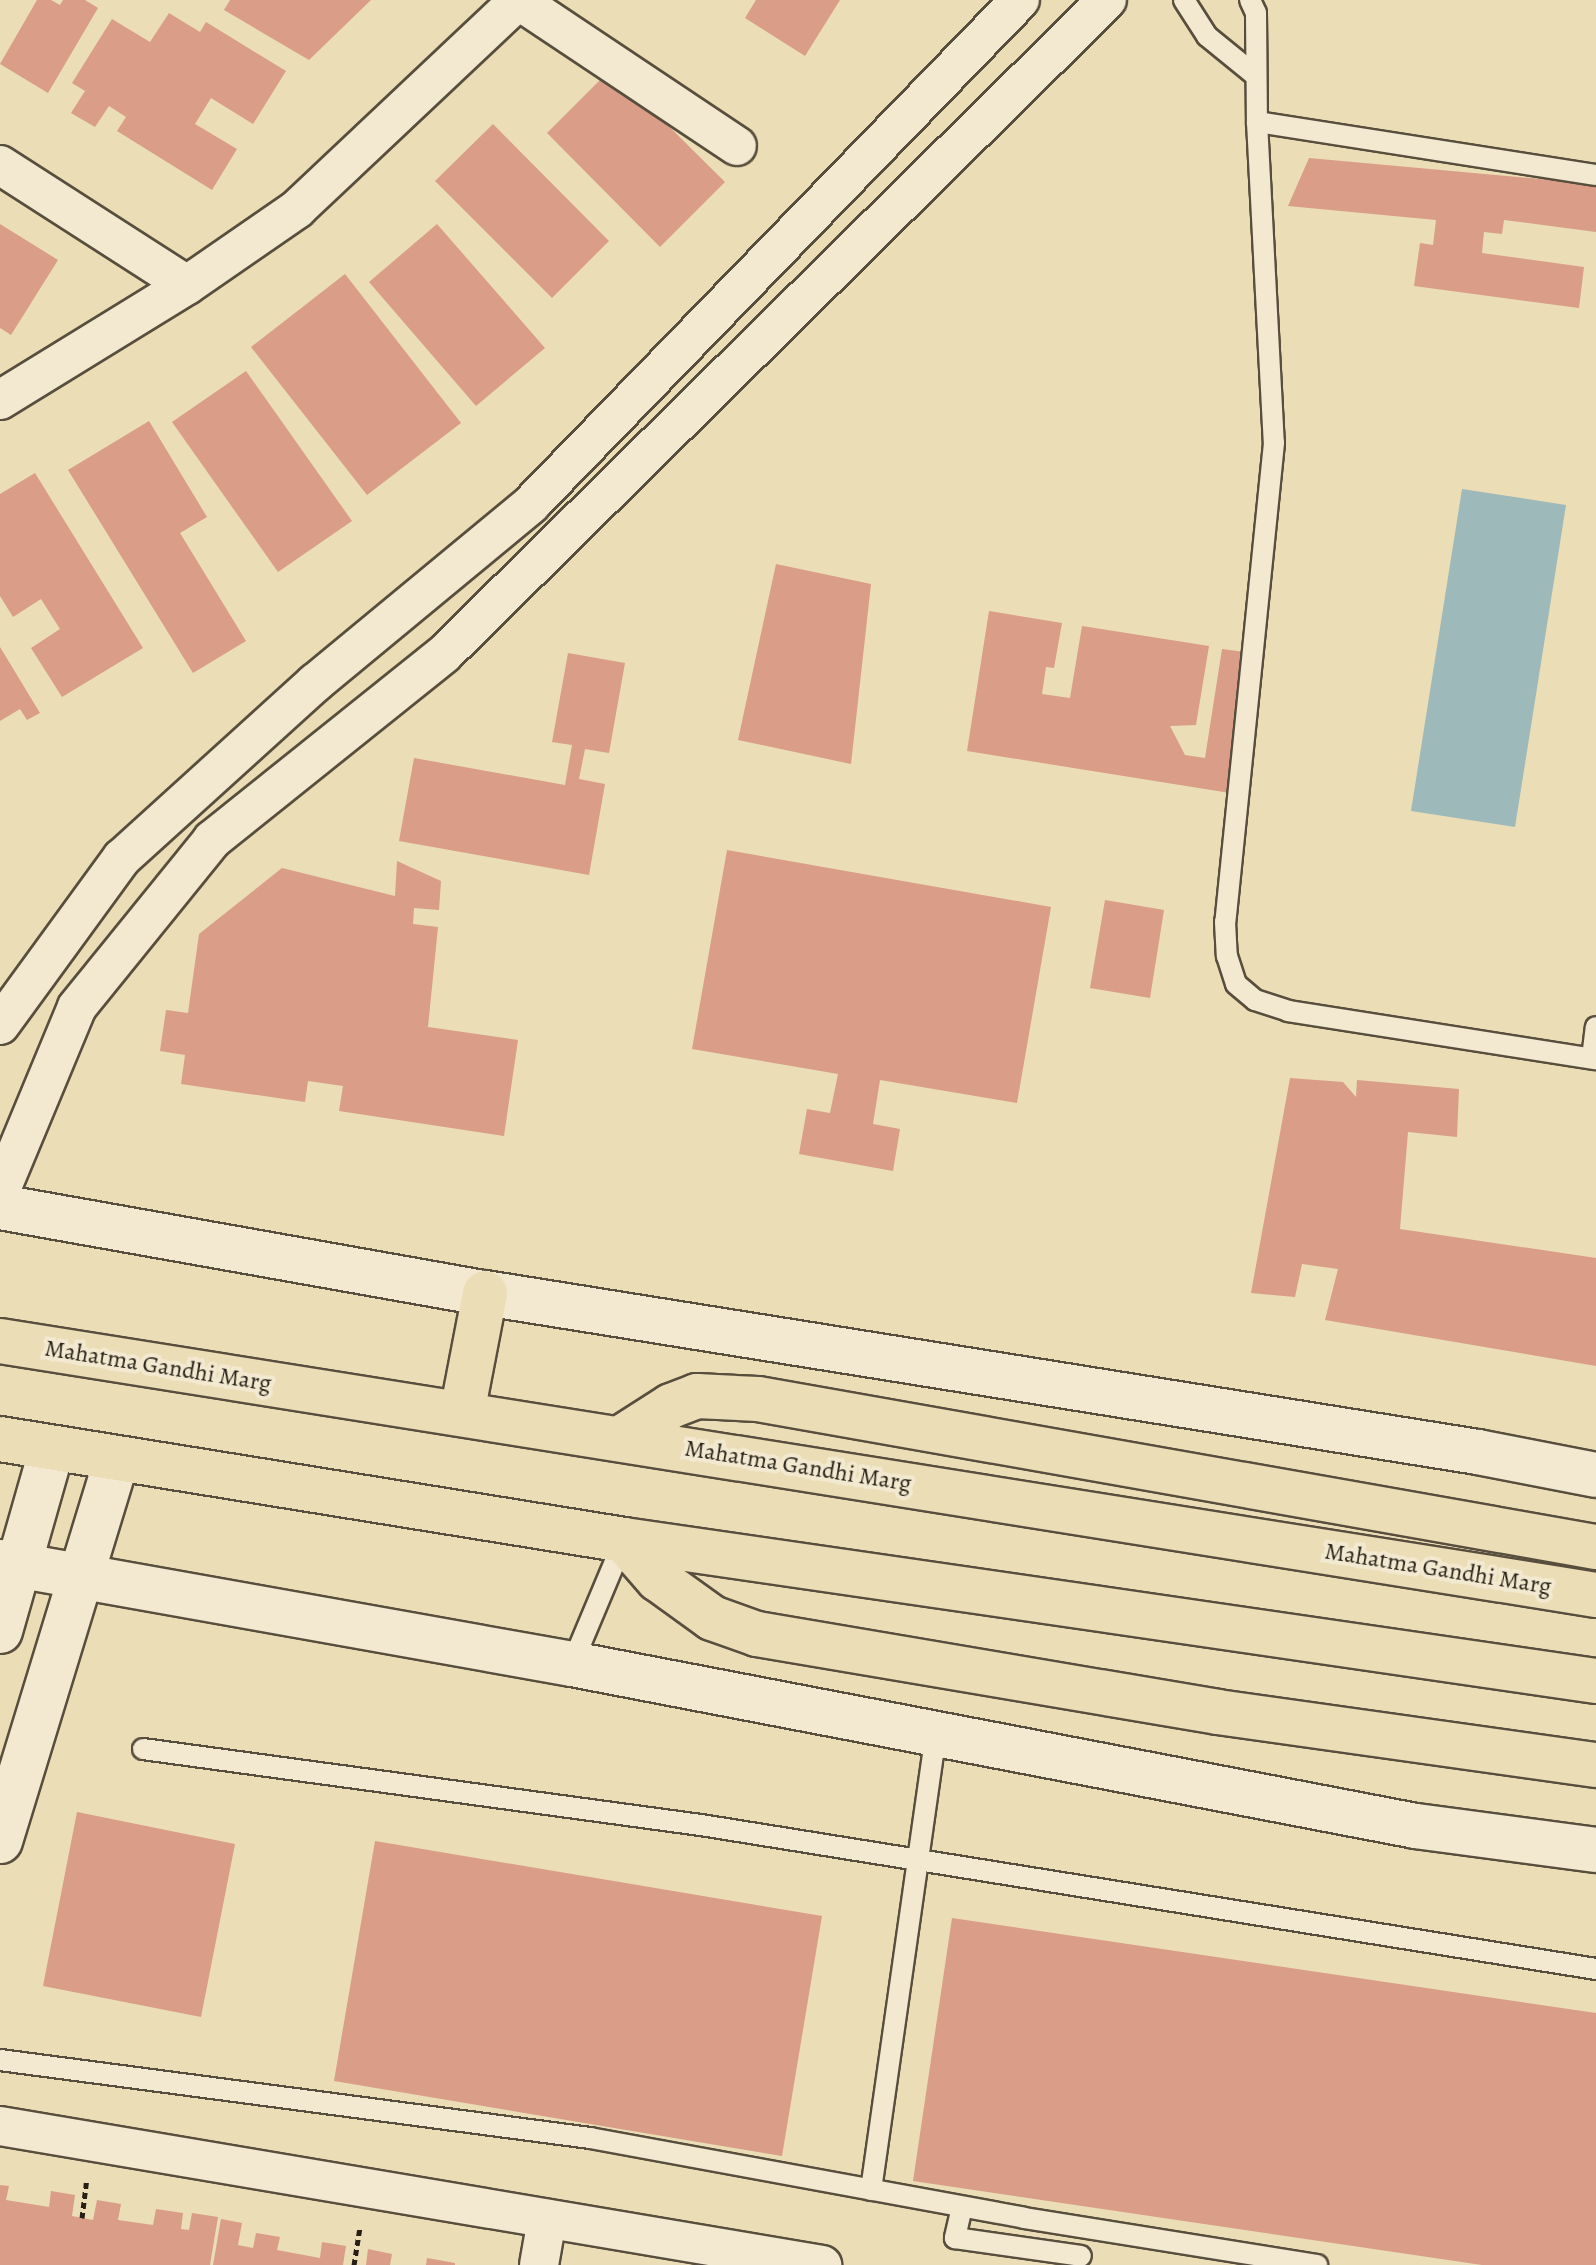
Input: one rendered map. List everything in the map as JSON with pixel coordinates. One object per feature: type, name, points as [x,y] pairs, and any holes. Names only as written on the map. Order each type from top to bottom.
[{"type":"main road","points":[[462,1413],[485,1293]]},
{"type":"main road","name":"Mahatma Gandhi Marg","points":[[0,1341],[1596,1595]]},
{"type":"main road","points":[[621,1438],[671,1406],[697,1396],[758,1399],[1596,1547]]},
{"type":"main road","points":[[0,1439],[624,1540],[1596,1681]]},
{"type":"main road","points":[[624,1540],[658,1579],[712,1618],[757,1634],[1218,1712],[1596,1765]]},
{"type":"street","points":[[0,400],[187,285],[297,209],[519,0],[737,146]]},
{"type":"street","points":[[0,1025],[122,858],[315,683],[531,504],[1020,0]]},
{"type":"street","points":[[0,1192],[77,1007],[212,840],[444,654],[1107,0]]},
{"type":"street","points":[[0,165],[187,285]]},
{"type":"street","points":[[0,1207],[485,1293],[1478,1452],[1596,1475]]},
{"type":"street","points":[[0,1631],[10,1564],[52,1448]]},
{"type":"street","points":[[0,1841],[83,1578],[117,1458]]},
{"type":"street","points":[[10,1564],[572,1664],[1416,1826],[1596,1850]]},
{"type":"street","points":[[0,2126],[822,2265]]},
{"type":"street","points":[[539,2265],[547,2219]]},
{"type":"lane","points":[[1184,0],[1207,36],[1256,76]]},
{"type":"lane","points":[[1250,0],[1256,13],[1257,122],[1274,443],[1225,922],[1227,956],[1236,984],[1255,1000],[1288,1011],[1594,1058],[1596,1027]]},
{"type":"lane","points":[[1257,122],[1596,175]]},
{"type":"lane","points":[[572,1664],[624,1540]]},
{"type":"lane","points":[[871,2190],[936,1734]]},
{"type":"lane","points":[[143,1749],[701,1825],[1596,1969]]},
{"type":"lane","points":[[0,2060],[590,2138],[962,2207],[1317,2265]]},
{"type":"lane","points":[[962,2207],[955,2238],[1081,2256]]},
{"type":"water","points":[[1462,489],[1566,505],[1515,827],[1411,811]]},
{"type":"building","points":[[37,0],[51,0],[60,5],[63,0],[85,0],[98,8],[48,93],[0,64]]},
{"type":"building","points":[[230,0],[371,0],[309,60],[224,10]]},
{"type":"building","points":[[756,0],[840,0],[805,56],[745,18]]},
{"type":"building","points":[[169,13],[200,32],[206,22],[286,71],[253,124],[211,98],[195,124],[237,149],[212,190],[117,131],[126,117],[109,106],[95,127],[71,113],[85,91],[72,83],[112,19],[150,42]]},
{"type":"building","points":[[611,69],[725,182],[660,247],[547,133]]},
{"type":"building","points":[[493,124],[609,241],[552,298],[435,181]]},
{"type":"building","points":[[1309,158],[1596,184],[1596,232],[1504,220],[1502,234],[1484,232],[1482,253],[1584,267],[1579,308],[1414,286],[1420,243],[1433,245],[1436,220],[1288,206]]},
{"type":"building","points":[[0,224],[58,260],[11,335],[0,328]]},
{"type":"building","points":[[437,224],[545,348],[476,406],[369,282]]},
{"type":"building","points":[[345,274],[461,423],[367,495],[251,347]]},
{"type":"building","points":[[246,371],[352,521],[278,572],[172,422]]},
{"type":"building","points":[[149,421],[207,517],[180,533],[246,641],[193,673],[68,470]]},
{"type":"building","points":[[35,473],[143,648],[62,697],[31,648],[60,629],[41,599],[13,617],[0,596],[0,494]]},
{"type":"building","points":[[776,564],[871,584],[851,764],[738,740]]},
{"type":"building","points":[[989,611],[1062,623],[1054,668],[1046,667],[1042,694],[1070,698],[1082,626],[1209,646],[1196,725],[1170,726],[1185,755],[1205,758],[1222,649],[1252,653],[1230,793],[967,751]]},
{"type":"building","points":[[0,647],[40,713],[27,720],[20,709],[0,721]]},
{"type":"building","points":[[568,653],[625,663],[609,753],[585,749],[579,779],[605,784],[589,875],[399,841],[414,758],[565,785],[572,745],[552,742]]},
{"type":"building","points":[[727,850],[1051,907],[1017,1103],[880,1080],[873,1124],[900,1129],[893,1171],[799,1154],[807,1109],[830,1113],[838,1074],[692,1049]]},
{"type":"building","points":[[397,861],[441,881],[439,910],[414,908],[413,924],[438,927],[428,1027],[518,1040],[504,1136],[339,1111],[343,1086],[308,1081],[305,1102],[181,1084],[185,1055],[160,1051],[166,1010],[188,1013],[199,934],[282,868],[395,896]]},
{"type":"building","points":[[1105,900],[1164,910],[1150,998],[1090,988]]},
{"type":"building","points":[[1290,1078],[1343,1082],[1356,1097],[1357,1080],[1459,1089],[1457,1137],[1408,1132],[1400,1229],[1596,1258],[1596,1366],[1325,1320],[1338,1269],[1302,1264],[1295,1297],[1251,1293]]},
{"type":"building","points":[[77,1812],[235,1844],[201,2017],[43,1986]]},
{"type":"building","points":[[375,1841],[822,1916],[782,2156],[334,2081]]},
{"type":"building","points":[[952,1918],[1596,2013],[1596,2265],[1482,2265],[913,2181]]},
{"type":"building","points":[[0,2185],[9,2186],[6,2200],[49,2207],[51,2191],[75,2195],[72,2216],[93,2220],[97,2200],[121,2204],[118,2220],[153,2225],[156,2209],[183,2213],[181,2229],[189,2230],[192,2213],[218,2217],[210,2265],[0,2265]]},
{"type":"building","points":[[221,2219],[242,2223],[238,2245],[253,2248],[256,2233],[280,2237],[277,2250],[320,2258],[322,2242],[346,2246],[343,2265],[213,2265]]},
{"type":"building","points":[[368,2249],[392,2254],[390,2265],[366,2265]]},
{"type":"building","points":[[427,2258],[455,2263],[455,2265],[426,2265]]}]
